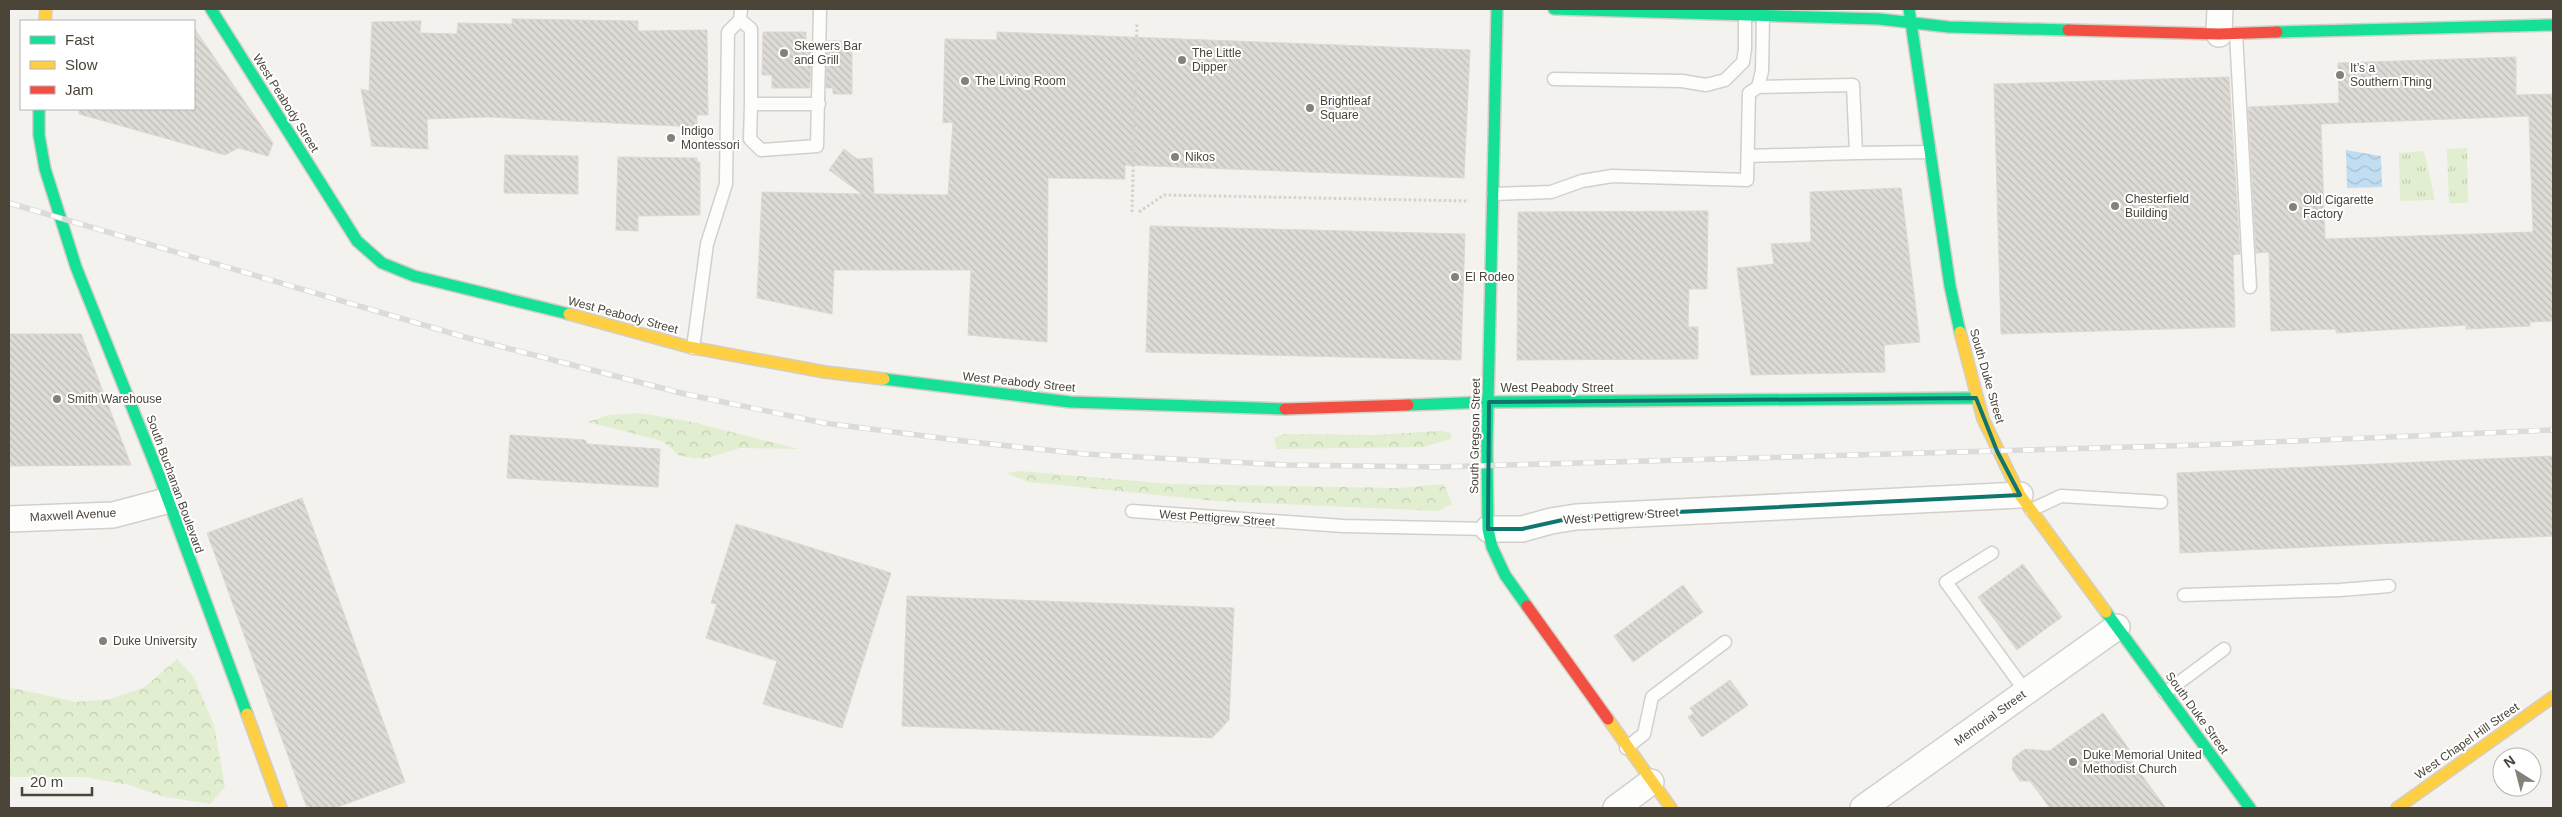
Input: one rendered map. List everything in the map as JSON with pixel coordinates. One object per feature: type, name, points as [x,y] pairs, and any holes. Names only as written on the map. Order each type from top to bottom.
[{"type":"main road","name":"West Peabody Street","points":[[211,9],[357,241],[382,263],[414,276],[514,300],[693,348],[825,372],[1070,402],[1260,410],[1489,402],[1976,398]]},
{"type":"main road","name":"South Gregson Street","points":[[1496,9],[1487,446],[1488,529],[1498,562],[1505,575],[1626,748],[1671,808]]},
{"type":"main road","points":[[1554,9],[1763,17],[1879,19],[1950,27],[2228,34],[2553,25]]},
{"type":"main road","name":"South Duke Street","points":[[1908,9],[1950,286],[1976,398],[1997,451],[2026,502],[2250,808]]},
{"type":"main road","name":"South Buchanan Boulevard","points":[[39,110],[41,151],[60,218],[84,288],[159,475],[166,501],[281,808]]},
{"type":"main road","name":"West Chapel Hill Street","points":[[2397,808],[2553,697]]},
{"type":"street","points":[[2220,9],[2228,34]]},
{"type":"street","name":"Maxwell Avenue","points":[[9,519],[112,515],[166,501]]},
{"type":"street","name":"West Pettigrew Street","points":[[1488,529],[1522,529],[1551,521],[1576,517],[2026,502]]},
{"type":"street","name":"Memorial Street","points":[[1863,808],[2117,627]]},
{"type":"street","points":[[1616,808],[1651,782]]},
{"type":"lane","points":[[693,348],[707,244],[726,184],[728,32],[740,14],[751,29],[750,139],[761,150],[818,146],[820,9]]},
{"type":"lane","points":[[1554,79],[1682,81],[1706,85],[1725,80],[1742,62],[1745,50],[1745,16]]},
{"type":"lane","points":[[1758,87],[1762,71],[1763,17]]},
{"type":"lane","points":[[2228,34],[2250,286]]},
{"type":"lane","points":[[1493,194],[1551,192],[1582,181],[1612,176],[1747,180],[1749,93],[1758,87],[1853,85],[1856,153]]},
{"type":"lane","points":[[751,104],[818,104]]},
{"type":"lane","points":[[1748,156],[1930,152]]},
{"type":"lane","points":[[2026,502],[2061,496],[2161,502]]},
{"type":"lane","name":"West Pettigrew Street","points":[[1132,511],[1344,526],[1488,529]]},
{"type":"lane","points":[[1992,553],[1946,582],[2026,692]]},
{"type":"lane","points":[[2184,595],[2389,586]]},
{"type":"lane","points":[[1626,748],[1644,734],[1652,697],[1725,642]]},
{"type":"lane","points":[[2165,693],[2224,649]]},
{"type":"path","points":[[1132,212],[1138,24]]},
{"type":"path","points":[[1139,212],[1164,195],[1473,201]]},
{"type":"highlighted area","points":[[1976,398],[1997,451],[2020,495],[1576,517],[1522,529],[1488,529],[1489,402]]},
{"type":"green space","points":[[2467,148],[2468,203],[2449,203],[2447,149]]},
{"type":"green space","points":[[2424,151],[2435,200],[2400,201],[2399,153]]},
{"type":"green space","points":[[639,413],[688,421],[799,449],[740,448],[704,459],[680,456],[662,441],[588,422],[608,415]]},
{"type":"green space","points":[[1441,431],[1451,433],[1451,439],[1423,447],[1277,449],[1274,438],[1283,434],[1373,435]]},
{"type":"green space","points":[[1020,471],[1171,484],[1400,488],[1444,484],[1452,504],[1438,511],[1217,501],[1029,482],[1006,473]]},
{"type":"green space","points":[[177,659],[193,676],[214,725],[225,787],[210,804],[161,796],[129,785],[85,777],[9,777],[9,687],[76,702],[111,699],[145,687]]},
{"type":"water","points":[[2346,150],[2381,156],[2382,187],[2347,188]]},
{"type":"building","points":[[512,19],[638,21],[638,31],[707,30],[708,115],[697,115],[697,127],[488,117],[427,119],[428,149],[372,146],[361,89],[369,91],[372,22],[421,21],[420,33],[457,34],[458,23],[512,24]]},
{"type":"building","points":[[195,29],[273,143],[268,156],[238,148],[225,155],[79,114],[79,110],[195,110]]},
{"type":"building","name":"Skewers Bar and Grill","points":[[763,32],[806,32],[806,42],[811,42],[810,88],[772,88],[772,75],[762,75]]},
{"type":"building","points":[[997,32],[1470,50],[1464,178],[1125,165],[1125,179],[1048,178],[1047,342],[968,335],[971,270],[834,270],[832,314],[757,298],[762,192],[862,194],[829,170],[844,149],[857,159],[872,158],[874,194],[948,195],[953,122],[943,123],[945,39],[997,40]]},
{"type":"building","points":[[827,41],[852,41],[852,94],[833,94],[833,88],[826,88]]},
{"type":"building","name":"Old Cigarette Factory","points":[[2516,57],[2516,95],[2553,94],[2553,321],[2530,322],[2530,326],[2466,329],[2466,325],[2336,333],[2336,329],[2271,331],[2269,252],[2256,253],[2248,107],[2339,103],[2338,63]],"holes":[[[2529,116],[2533,232],[2325,239],[2321,124]]]},
{"type":"building","name":"Chesterfield Building","points":[[2229,77],[2240,254],[2233,255],[2235,327],[2001,334],[1994,84]]},
{"type":"building","points":[[505,155],[578,156],[578,194],[504,193]]},
{"type":"building","points":[[618,157],[697,158],[697,162],[700,162],[700,215],[638,216],[638,231],[616,230]]},
{"type":"building","points":[[1901,188],[1920,342],[1884,345],[1885,372],[1751,375],[1737,268],[1774,264],[1771,244],[1811,242],[1810,192]]},
{"type":"building","points":[[1708,211],[1707,289],[1689,289],[1688,327],[1698,327],[1698,359],[1517,360],[1518,212]]},
{"type":"building","points":[[1150,226],[1465,234],[1461,360],[1146,352]]},
{"type":"building","name":"Smith Warehouse","points":[[9,334],[81,334],[131,465],[9,466]]},
{"type":"building","points":[[510,435],[585,440],[587,444],[660,449],[658,487],[507,478]]},
{"type":"building","points":[[2553,456],[2553,536],[2180,553],[2177,473]]},
{"type":"building","points":[[302,498],[405,782],[335,808],[307,808],[207,533]]},
{"type":"building","points":[[736,524],[891,573],[842,728],[763,704],[777,661],[706,638],[717,604],[711,603]]},
{"type":"building","points":[[2023,564],[2062,617],[2017,650],[1978,597]]},
{"type":"building","points":[[1683,585],[1703,612],[1633,662],[1614,636]]},
{"type":"building","points":[[907,596],[1234,608],[1229,720],[1212,738],[902,726]]},
{"type":"building","points":[[1730,680],[1748,705],[1702,737],[1688,717],[1694,713],[1690,708]]},
{"type":"building","name":"Duke Memorial United Methodist Church","points":[[2103,713],[2136,759],[2132,762],[2166,808],[2050,808],[2030,781],[2020,781],[2012,769],[2013,758],[2025,749],[2049,751]]},
{"type":"railway","points":[[9,203],[468,338],[685,394],[824,423],[1085,454],[1286,465],[1438,467],[2201,445],[2553,430]]},
{"type":"traffic: fast","points":[[211,9],[357,241],[382,263],[414,276],[569,314]]},
{"type":"traffic: fast","points":[[1497,9],[1487,447],[1488,529],[1492,547],[1505,575],[1527,606]]},
{"type":"traffic: fast","points":[[1554,9],[1879,19],[1949,27],[2068,30]]},
{"type":"traffic: fast","points":[[1909,9],[1950,286],[1960,332]]},
{"type":"traffic: fast","points":[[2277,32],[2553,25]]},
{"type":"traffic: fast","points":[[39,110],[39,135],[45,169],[76,267],[159,475],[247,714]]},
{"type":"traffic: fast","points":[[884,379],[1070,402],[1285,409]]},
{"type":"traffic: fast","points":[[1408,405],[1489,402],[1976,398]]},
{"type":"traffic: fast","points":[[2106,612],[2250,808]]},
{"type":"traffic: slow","points":[[45,20],[46,9]]},
{"type":"traffic: slow","points":[[569,314],[689,347],[825,372],[884,379]]},
{"type":"traffic: slow","points":[[1960,332],[1983,419],[2020,495],[2106,612]]},
{"type":"traffic: slow","points":[[2397,808],[2553,697]]},
{"type":"traffic: slow","points":[[247,714],[281,808]]},
{"type":"traffic: slow","points":[[1608,719],[1671,808]]},
{"type":"traffic: jam","points":[[2068,30],[2219,34],[2277,32]]},
{"type":"traffic: jam","points":[[1285,409],[1408,405]]},
{"type":"traffic: jam","points":[[1527,606],[1608,719]]},
{"type":"place","name":"Skewers Bar and Grill","points":[[784,53]]},
{"type":"place","name":"The Little Dipper","points":[[1182,60]]},
{"type":"place","name":"It’s a Southern Thing","points":[[2340,75]]},
{"type":"place","name":"The Living Room","points":[[965,81]]},
{"type":"place","name":"Brightleaf Square","points":[[1310,108]]},
{"type":"place","name":"Indigo Montessori","points":[[671,138]]},
{"type":"place","name":"Nikos","points":[[1175,157]]},
{"type":"place","name":"Chesterfield Building","points":[[2115,206]]},
{"type":"place","name":"Old Cigarette Factory","points":[[2293,207]]},
{"type":"place","name":"El Rodeo","points":[[1455,277]]},
{"type":"place","name":"Smith Warehouse","points":[[57,399]]},
{"type":"place","name":"Duke University","points":[[103,641]]},
{"type":"place","name":"Duke Memorial United Methodist Church","points":[[2073,762]]}]
